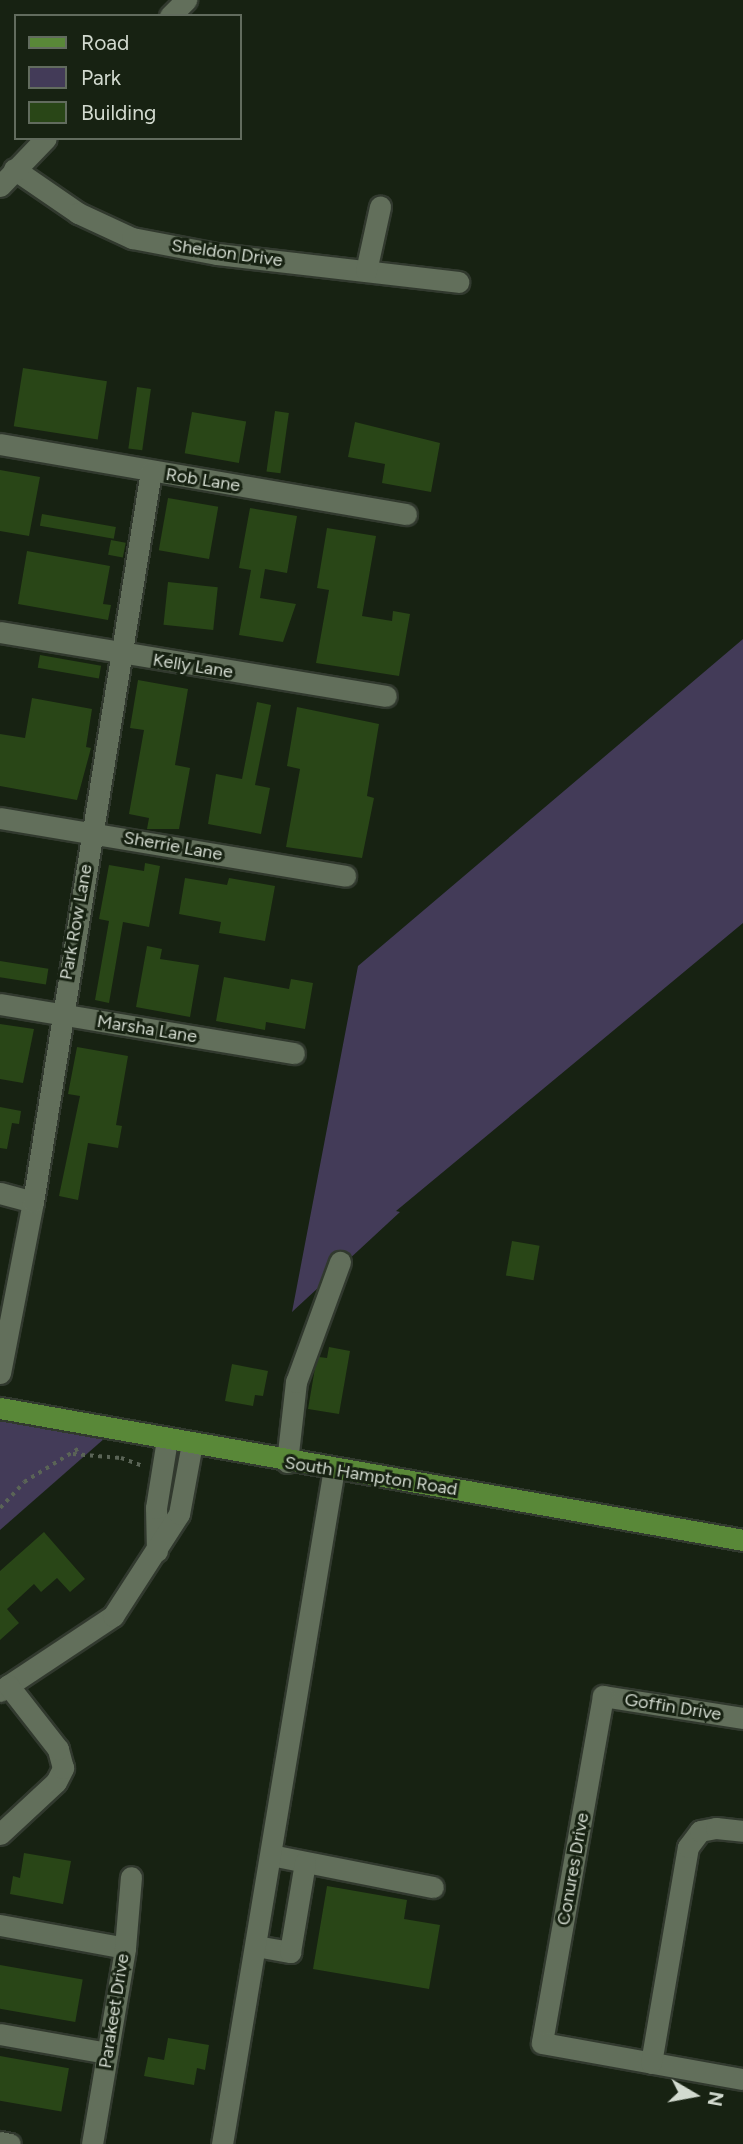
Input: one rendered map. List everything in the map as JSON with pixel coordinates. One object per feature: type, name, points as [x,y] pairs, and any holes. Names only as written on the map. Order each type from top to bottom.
[{"type":"main road","name":"South Hampton Road","points":[[0,1408],[287,1462],[743,1540]]},
{"type":"street","points":[[172,14],[186,0]]},
{"type":"street","points":[[0,186],[44,140]]},
{"type":"street","name":"Sheldon Drive","points":[[14,169],[78,213],[132,238],[217,254],[458,282]]},
{"type":"street","points":[[366,271],[380,207]]},
{"type":"street","name":"Rob Lane","points":[[0,444],[406,514]]},
{"type":"street","name":"Park Row Lane","points":[[0,1373],[33,1202],[60,1015],[151,471]]},
{"type":"street","name":"Kelly Lane","points":[[0,632],[122,655],[386,696]]},
{"type":"street","name":"Sherrie Lane","points":[[0,818],[345,876]]},
{"type":"street","name":"Marsha Lane","points":[[0,1004],[294,1053]]},
{"type":"street","points":[[0,1193],[33,1202]]},
{"type":"street","points":[[287,1462],[296,1382],[340,1262]]},
{"type":"street","points":[[157,1552],[156,1508],[167,1440]]},
{"type":"street","points":[[0,1834],[56,1782],[63,1768],[58,1749],[4,1688],[114,1616],[179,1514],[192,1443]]},
{"type":"street","points":[[222,2144],[334,1468]]},
{"type":"street","name":"Goffin Drive","points":[[603,1696],[743,1718]]},
{"type":"street","name":"Conures Drive","points":[[603,1696],[542,2043],[652,2063]]},
{"type":"street","points":[[743,1831],[716,1828],[700,1832],[688,1847],[652,2063],[743,2079]]},
{"type":"street","points":[[271,1855],[433,1887]]},
{"type":"street","points":[[256,1946],[290,1952],[305,1862]]},
{"type":"street","name":"Parakeet Drive","points":[[92,2144],[125,1948],[131,1877]]},
{"type":"street","points":[[0,1925],[125,1948]]},
{"type":"street","points":[[0,2034],[107,2053]]},
{"type":"street","points":[[0,2142],[10,2144]]},
{"type":"path","points":[[0,1508],[24,1482],[81,1447]]},
{"type":"path","points":[[72,1454],[121,1458],[162,1469]]},
{"type":"green space","points":[[743,639],[743,923],[396,1211],[400,1212],[292,1312],[358,966]]},
{"type":"green space","points":[[0,1419],[105,1438],[0,1530]]},
{"type":"building","points":[[23,368],[107,381],[98,440],[14,426]]},
{"type":"building","points":[[137,387],[151,389],[142,450],[128,448]]},
{"type":"building","points":[[275,411],[289,413],[280,473],[267,471]]},
{"type":"building","points":[[192,412],[246,422],[239,463],[185,453]]},
{"type":"building","points":[[355,422],[440,443],[431,492],[382,483],[385,464],[348,457]]},
{"type":"building","points":[[0,470],[40,477],[29,536],[0,531]]},
{"type":"building","points":[[168,498],[218,507],[209,559],[159,550]]},
{"type":"building","points":[[250,508],[297,516],[287,573],[265,569],[260,598],[296,604],[283,642],[239,635],[251,570],[239,568]]},
{"type":"building","points":[[42,514],[116,527],[114,539],[40,526]]},
{"type":"building","points":[[327,528],[376,536],[362,616],[392,621],[393,611],[410,614],[399,676],[316,663],[329,590],[317,588]]},
{"type":"building","points":[[111,540],[126,543],[123,558],[108,555]]},
{"type":"building","points":[[27,551],[110,566],[103,604],[111,605],[108,620],[18,604]]},
{"type":"building","points":[[168,582],[218,587],[213,630],[164,625]]},
{"type":"building","points":[[40,655],[101,666],[99,679],[38,668]]},
{"type":"building","points":[[138,680],[188,689],[175,765],[190,768],[179,829],[147,829],[149,818],[129,814],[144,730],[130,728]]},
{"type":"building","points":[[32,698],[92,709],[86,747],[91,748],[77,800],[0,786],[0,734],[25,738]]},
{"type":"building","points":[[257,702],[271,705],[255,785],[270,788],[261,834],[208,824],[216,774],[242,779]]},
{"type":"building","points":[[297,707],[379,724],[367,796],[374,798],[362,858],[286,847],[300,769],[287,766]]},
{"type":"building","points":[[145,863],[160,866],[149,927],[123,922],[109,1003],[95,1000],[109,921],[99,919],[109,865],[144,871]]},
{"type":"building","points":[[185,878],[227,885],[229,878],[275,886],[265,941],[219,933],[221,922],[179,914]]},
{"type":"building","points":[[147,946],[162,949],[160,959],[199,965],[190,1017],[136,1007]]},
{"type":"building","points":[[0,961],[48,969],[46,984],[0,977]]},
{"type":"building","points":[[224,977],[289,989],[291,979],[313,983],[305,1029],[266,1022],[265,1030],[216,1021]]},
{"type":"building","points":[[0,1024],[34,1029],[23,1083],[0,1079]]},
{"type":"building","points":[[77,1047],[128,1056],[116,1125],[122,1126],[118,1148],[88,1143],[78,1200],[59,1196],[80,1096],[68,1094]]},
{"type":"building","points":[[0,1107],[21,1111],[19,1124],[12,1123],[7,1149],[0,1148]]},
{"type":"building","points":[[512,1241],[540,1246],[533,1280],[506,1275]]},
{"type":"building","points":[[329,1347],[350,1351],[339,1414],[308,1409],[315,1368],[319,1357],[327,1358]]},
{"type":"building","points":[[232,1364],[268,1371],[263,1396],[255,1395],[253,1406],[225,1401]]},
{"type":"building","points":[[44,1532],[85,1579],[70,1592],[57,1578],[41,1592],[34,1584],[7,1609],[19,1623],[0,1640],[0,1571]]},
{"type":"building","points":[[24,1853],[71,1861],[63,1904],[10,1894],[13,1876],[20,1878]]},
{"type":"building","points":[[327,1886],[407,1900],[404,1919],[440,1925],[429,1989],[313,1969]]},
{"type":"building","points":[[0,1965],[83,1980],[75,2022],[0,2009]]},
{"type":"building","points":[[168,2038],[209,2045],[205,2070],[197,2068],[194,2085],[144,2076],[148,2057],[164,2060]]},
{"type":"building","points":[[0,2056],[69,2068],[61,2111],[0,2101]]}]
